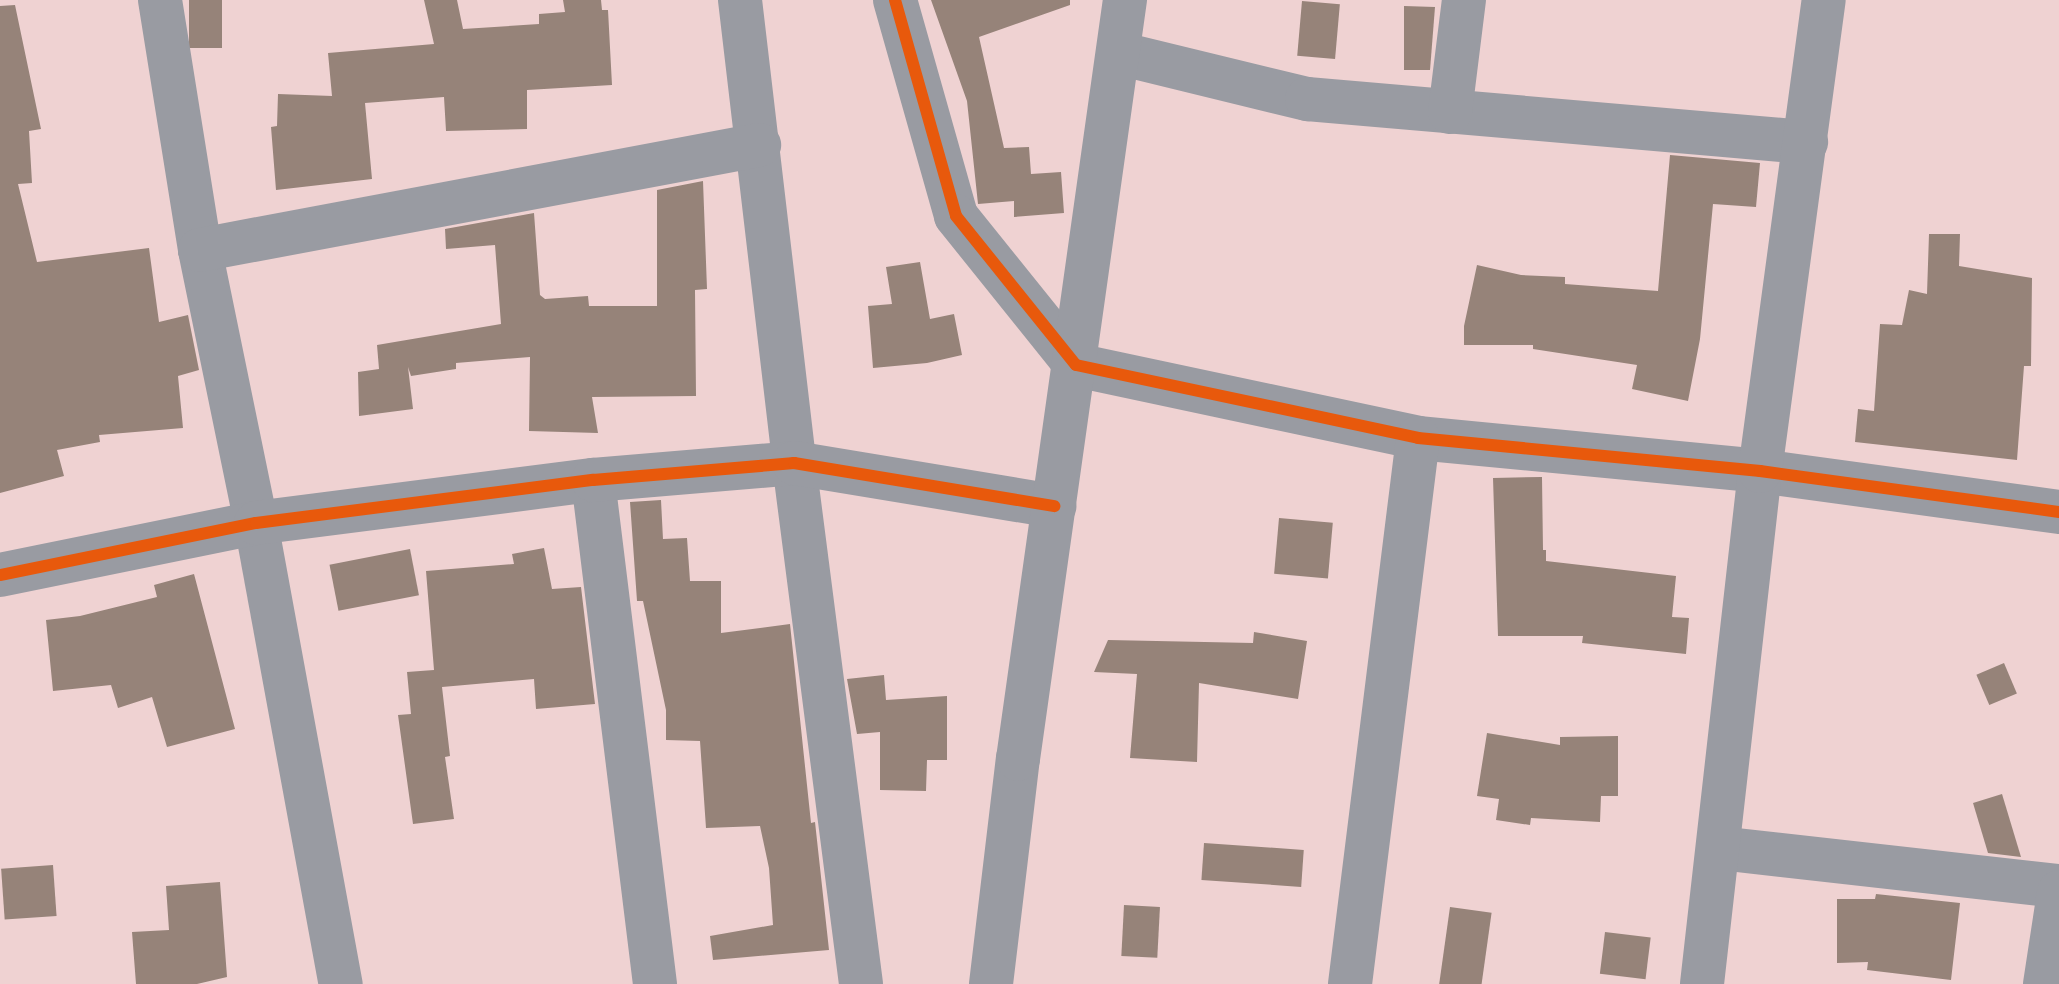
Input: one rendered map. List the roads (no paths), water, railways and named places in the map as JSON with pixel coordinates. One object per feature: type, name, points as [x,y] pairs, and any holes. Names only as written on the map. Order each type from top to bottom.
[{"type":"street","points":[[160,0],[200,250],[256,523],[341,984]]},
{"type":"street","points":[[740,0],[794,463],[861,984]]},
{"type":"street","points":[[895,0],[956,216],[1076,365],[1418,438],[1760,471],[2059,512]]},
{"type":"street","points":[[991,984],[1125,0]]},
{"type":"street","points":[[1450,112],[1464,0]]},
{"type":"street","points":[[1702,984],[1760,471],[1824,0]]},
{"type":"street","points":[[1118,53],[1307,99],[1806,142]]},
{"type":"street","points":[[200,250],[759,145]]},
{"type":"street","points":[[1350,984],[1418,438]]},
{"type":"street","points":[[0,575],[256,523],[593,480],[794,463],[1054,506]]},
{"type":"street","points":[[593,480],[655,984]]},
{"type":"street","points":[[1719,848],[2059,889],[2045,984]]}]
